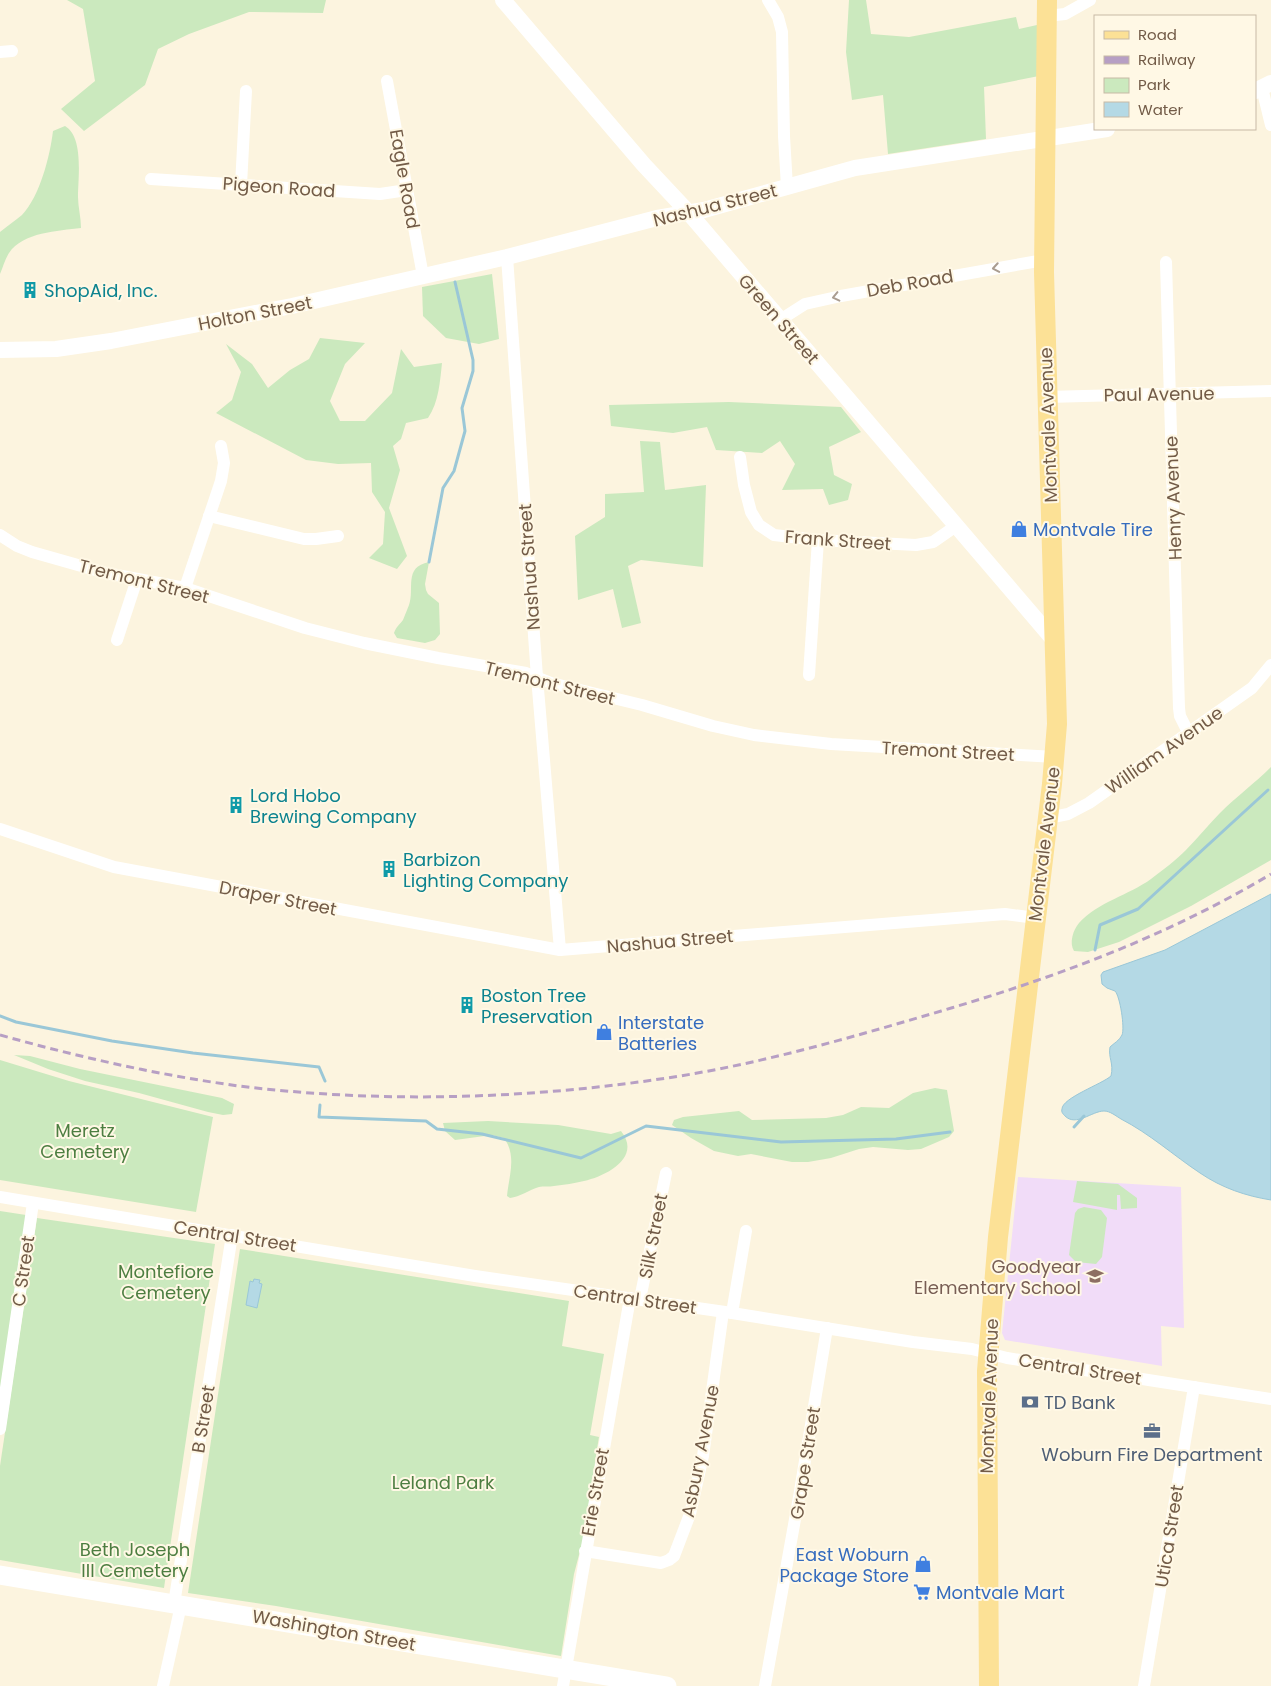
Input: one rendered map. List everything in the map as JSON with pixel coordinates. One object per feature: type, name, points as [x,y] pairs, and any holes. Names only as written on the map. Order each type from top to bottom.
[{"type":"main road","name":"Montvale Avenue","points":[[989,1686],[987,1371],[998,1237],[1055,757],[1057,710],[1053,639],[1044,260],[1047,8]]},
{"type":"main road","name":"Washington Street","points":[[0,1574],[178,1605],[564,1678],[667,1686]]},
{"type":"street","name":"Green Street","points":[[503,0],[644,165],[689,213],[1053,639]]},
{"type":"street","points":[[768,0],[778,18],[782,32],[784,145],[787,187]]},
{"type":"street","points":[[1047,8],[1065,14],[1090,0]]},
{"type":"street","name":"Eagle Road","points":[[387,81],[423,276]]},
{"type":"street","points":[[1262,87],[1271,125]]},
{"type":"street","points":[[240,185],[246,91]]},
{"type":"street","name":"Nashua Street","points":[[1036,918],[1005,914],[560,950],[537,677],[507,256],[657,218],[689,213],[874,164],[1100,130]]},
{"type":"street","name":"Pigeon Road","points":[[151,179],[380,194],[407,190]]},
{"type":"street","name":"Holton Street","points":[[0,350],[56,349],[111,341],[292,306],[507,256]]},
{"type":"street","name":"Deb Road","points":[[780,320],[803,305],[841,296],[1044,260]]},
{"type":"street","name":"Henry Avenue","points":[[1166,262],[1179,711],[1188,732]]},
{"type":"street","name":"Paul Avenue","points":[[1047,397],[1271,392]]},
{"type":"street","points":[[185,588],[223,475],[224,463],[221,446]]},
{"type":"street","name":"Frank Street","points":[[740,457],[746,496],[751,512],[759,525],[778,536],[818,540],[923,545],[935,540],[956,526]]},
{"type":"street","points":[[210,516],[304,539],[316,540],[338,536]]},
{"type":"street","name":"Tremont Street","points":[[0,535],[32,552],[106,573],[185,588],[290,624],[438,658],[521,672],[552,683],[642,705],[713,726],[763,736],[831,744],[1055,757]]},
{"type":"street","points":[[809,675],[818,540]]},
{"type":"street","points":[[117,640],[137,579]]},
{"type":"street","name":"William Avenue","points":[[1048,818],[1068,814],[1079,809],[1252,688],[1271,665]]},
{"type":"street","name":"Draper Street","points":[[0,829],[114,867],[560,950]]},
{"type":"street","name":"Silk Street","points":[[635,1299],[666,1173]]},
{"type":"street","name":"Central Street","points":[[0,1197],[475,1276],[972,1349],[1017,1359],[1194,1387],[1270,1395]]},
{"type":"street","name":"C Street","points":[[0,1429],[33,1203]]},
{"type":"street","name":"Asbury Avenue","points":[[585,1551],[661,1563],[667,1562],[674,1556],[690,1514],[703,1456],[728,1312],[746,1231]]},
{"type":"street","name":"B Street","points":[[163,1686],[178,1605],[232,1235]]},
{"type":"street","name":"Erie Street","points":[[564,1678],[585,1551],[635,1299]]},
{"type":"street","name":"Grape Street","points":[[765,1686],[800,1497],[827,1328]]},
{"type":"street","name":"Utica Street","points":[[1144,1686],[1194,1387]]},
{"type":"shaded area","name":"Goodyear Elementary School","points":[[1018,1177],[1181,1187],[1184,1328],[1161,1326],[1162,1366],[1005,1340],[1002,1333]]},
{"type":"green space","points":[[67,0],[326,0],[323,13],[249,12],[189,34],[158,49],[145,85],[84,131],[61,109],[95,81],[83,9]]},
{"type":"green space","points":[[849,0],[866,0],[871,34],[909,37],[1016,17],[1019,29],[1037,25],[1039,76],[984,87],[986,139],[888,154],[883,95],[852,100],[846,52]]},
{"type":"green space","points":[[65,126],[71,131],[75,139],[79,158],[78,201],[81,228],[42,234],[23,241],[9,253],[0,274],[0,232],[22,215],[28,207],[43,175],[53,131]]},
{"type":"green space","points":[[492,274],[499,339],[479,344],[446,338],[423,316],[422,287]]},
{"type":"green space","points":[[320,338],[365,343],[345,364],[330,401],[340,421],[365,421],[392,393],[401,349],[414,367],[442,363],[438,391],[432,412],[428,418],[406,423],[401,439],[393,446],[400,470],[389,508],[407,556],[397,569],[369,558],[383,544],[385,512],[372,492],[371,463],[338,464],[306,460],[216,413],[232,400],[241,372],[226,344],[252,364],[268,388],[290,370],[309,359]]},
{"type":"green space","points":[[729,402],[841,407],[861,432],[829,447],[834,475],[852,484],[848,500],[829,505],[823,489],[782,490],[795,464],[780,441],[762,453],[716,450],[707,427],[673,433],[611,426],[609,405]]},
{"type":"green space","points":[[640,441],[660,442],[665,490],[706,485],[703,567],[641,560],[628,566],[641,623],[622,628],[613,589],[578,600],[575,536],[605,517],[605,494],[644,492]]},
{"type":"green space","points":[[429,562],[425,584],[428,594],[439,603],[440,634],[435,640],[425,643],[397,638],[394,633],[403,620],[411,599],[413,574],[421,565]]},
{"type":"green space","points":[[1271,767],[1271,860],[1191,906],[1119,942],[1088,952],[1074,951],[1072,944],[1073,933],[1079,923],[1104,904],[1142,885],[1169,865],[1186,850],[1226,807]]},
{"type":"green space","points":[[14,1055],[30,1056],[80,1069],[222,1098],[234,1104],[232,1114],[223,1115],[208,1112],[139,1093],[85,1081]]},
{"type":"green space","name":"Meretz Cemetery","points":[[0,1060],[69,1081],[213,1117],[196,1212],[0,1180]]},
{"type":"green space","points":[[935,1088],[947,1090],[954,1131],[949,1137],[921,1149],[908,1150],[873,1147],[859,1149],[831,1158],[808,1162],[792,1162],[751,1154],[738,1156],[714,1151],[672,1125],[674,1120],[683,1117],[739,1111],[752,1120],[826,1118],[843,1115],[861,1107],[889,1108],[913,1093]]},
{"type":"green space","points":[[488,1121],[558,1125],[611,1134],[621,1131],[626,1140],[627,1149],[625,1157],[619,1164],[602,1175],[577,1182],[539,1187],[510,1198],[507,1196],[511,1159],[508,1145],[504,1138],[492,1135],[455,1140],[445,1131],[443,1123]]},
{"type":"green space","points":[[1077,1181],[1118,1184],[1137,1198],[1137,1208],[1121,1209],[1120,1195],[1117,1195],[1117,1210],[1073,1202]]},
{"type":"green space","points":[[1084,1207],[1101,1210],[1107,1218],[1102,1257],[1096,1264],[1076,1262],[1069,1255],[1075,1213],[1078,1209]]},
{"type":"green space","points":[[0,1211],[26,1215],[0,1392]]},
{"type":"green space","points":[[37,1218],[215,1244],[164,1588],[0,1560],[0,1466]]},
{"type":"green space","name":"Leland Park","points":[[240,1249],[569,1301],[562,1346],[604,1354],[590,1435],[599,1437],[584,1536],[574,1574],[561,1656],[276,1606],[188,1593]]},
{"type":"water","points":[[1271,894],[1271,1200],[1243,1194],[1217,1183],[1142,1131],[1111,1113],[1104,1111],[1074,1120],[1065,1116],[1062,1110],[1068,1100],[1111,1076],[1110,1047],[1118,1040],[1123,1031],[1117,994],[1102,984],[1101,975],[1103,972],[1165,950]]},
{"type":"water","points":[[254,1279],[260,1280],[259,1283],[262,1284],[257,1308],[246,1305],[250,1281],[253,1282]]},
{"type":"waterway","points":[[429,562],[443,488],[454,471],[465,431],[462,408],[473,371],[473,360],[455,282]]},
{"type":"waterway","points":[[1095,950],[1100,925],[1138,909],[1268,790]]},
{"type":"waterway","points":[[0,1016],[16,1022],[112,1041],[193,1053],[319,1067],[325,1081]]},
{"type":"waterway","points":[[320,1105],[319,1117],[426,1121],[437,1129],[482,1134],[581,1158],[646,1126],[781,1142],[896,1139],[950,1132]]},
{"type":"waterway","points":[[1074,1127],[1084,1116]]},
{"type":"railway","points":[[0,1035],[59,1051],[149,1071],[209,1082],[294,1092],[404,1097],[460,1096],[515,1094],[625,1084],[710,1071],[799,1051],[888,1027],[1009,990],[1099,958],[1143,939],[1229,898],[1271,874]]},
{"type":"place","name":"ShopAid, Inc.","points":[[30,290]]},
{"type":"place","name":"Montvale Tire","points":[[1019,529]]},
{"type":"place","name":"Lord Hobo Brewing Company","points":[[236,805]]},
{"type":"place","name":"Barbizon Lighting Company","points":[[389,869]]},
{"type":"place","name":"Boston Tree Preservation","points":[[467,1005]]},
{"type":"place","name":"Interstate Batteries","points":[[604,1032]]},
{"type":"place","name":"Goodyear Elementary School","points":[[1095,1276]]},
{"type":"place","name":"TD Bank","points":[[1030,1402]]},
{"type":"place","name":"Woburn Fire Department","points":[[1152,1431]]},
{"type":"place","name":"East Woburn Package Store","points":[[923,1564]]},
{"type":"place","name":"Montvale Mart","points":[[922,1592]]},
{"type":"park label","name":"Montefiore Cemetery","points":[[166,1281]]},
{"type":"park label","name":"Beth Joseph III Cemetery","points":[[135,1559]]}]
